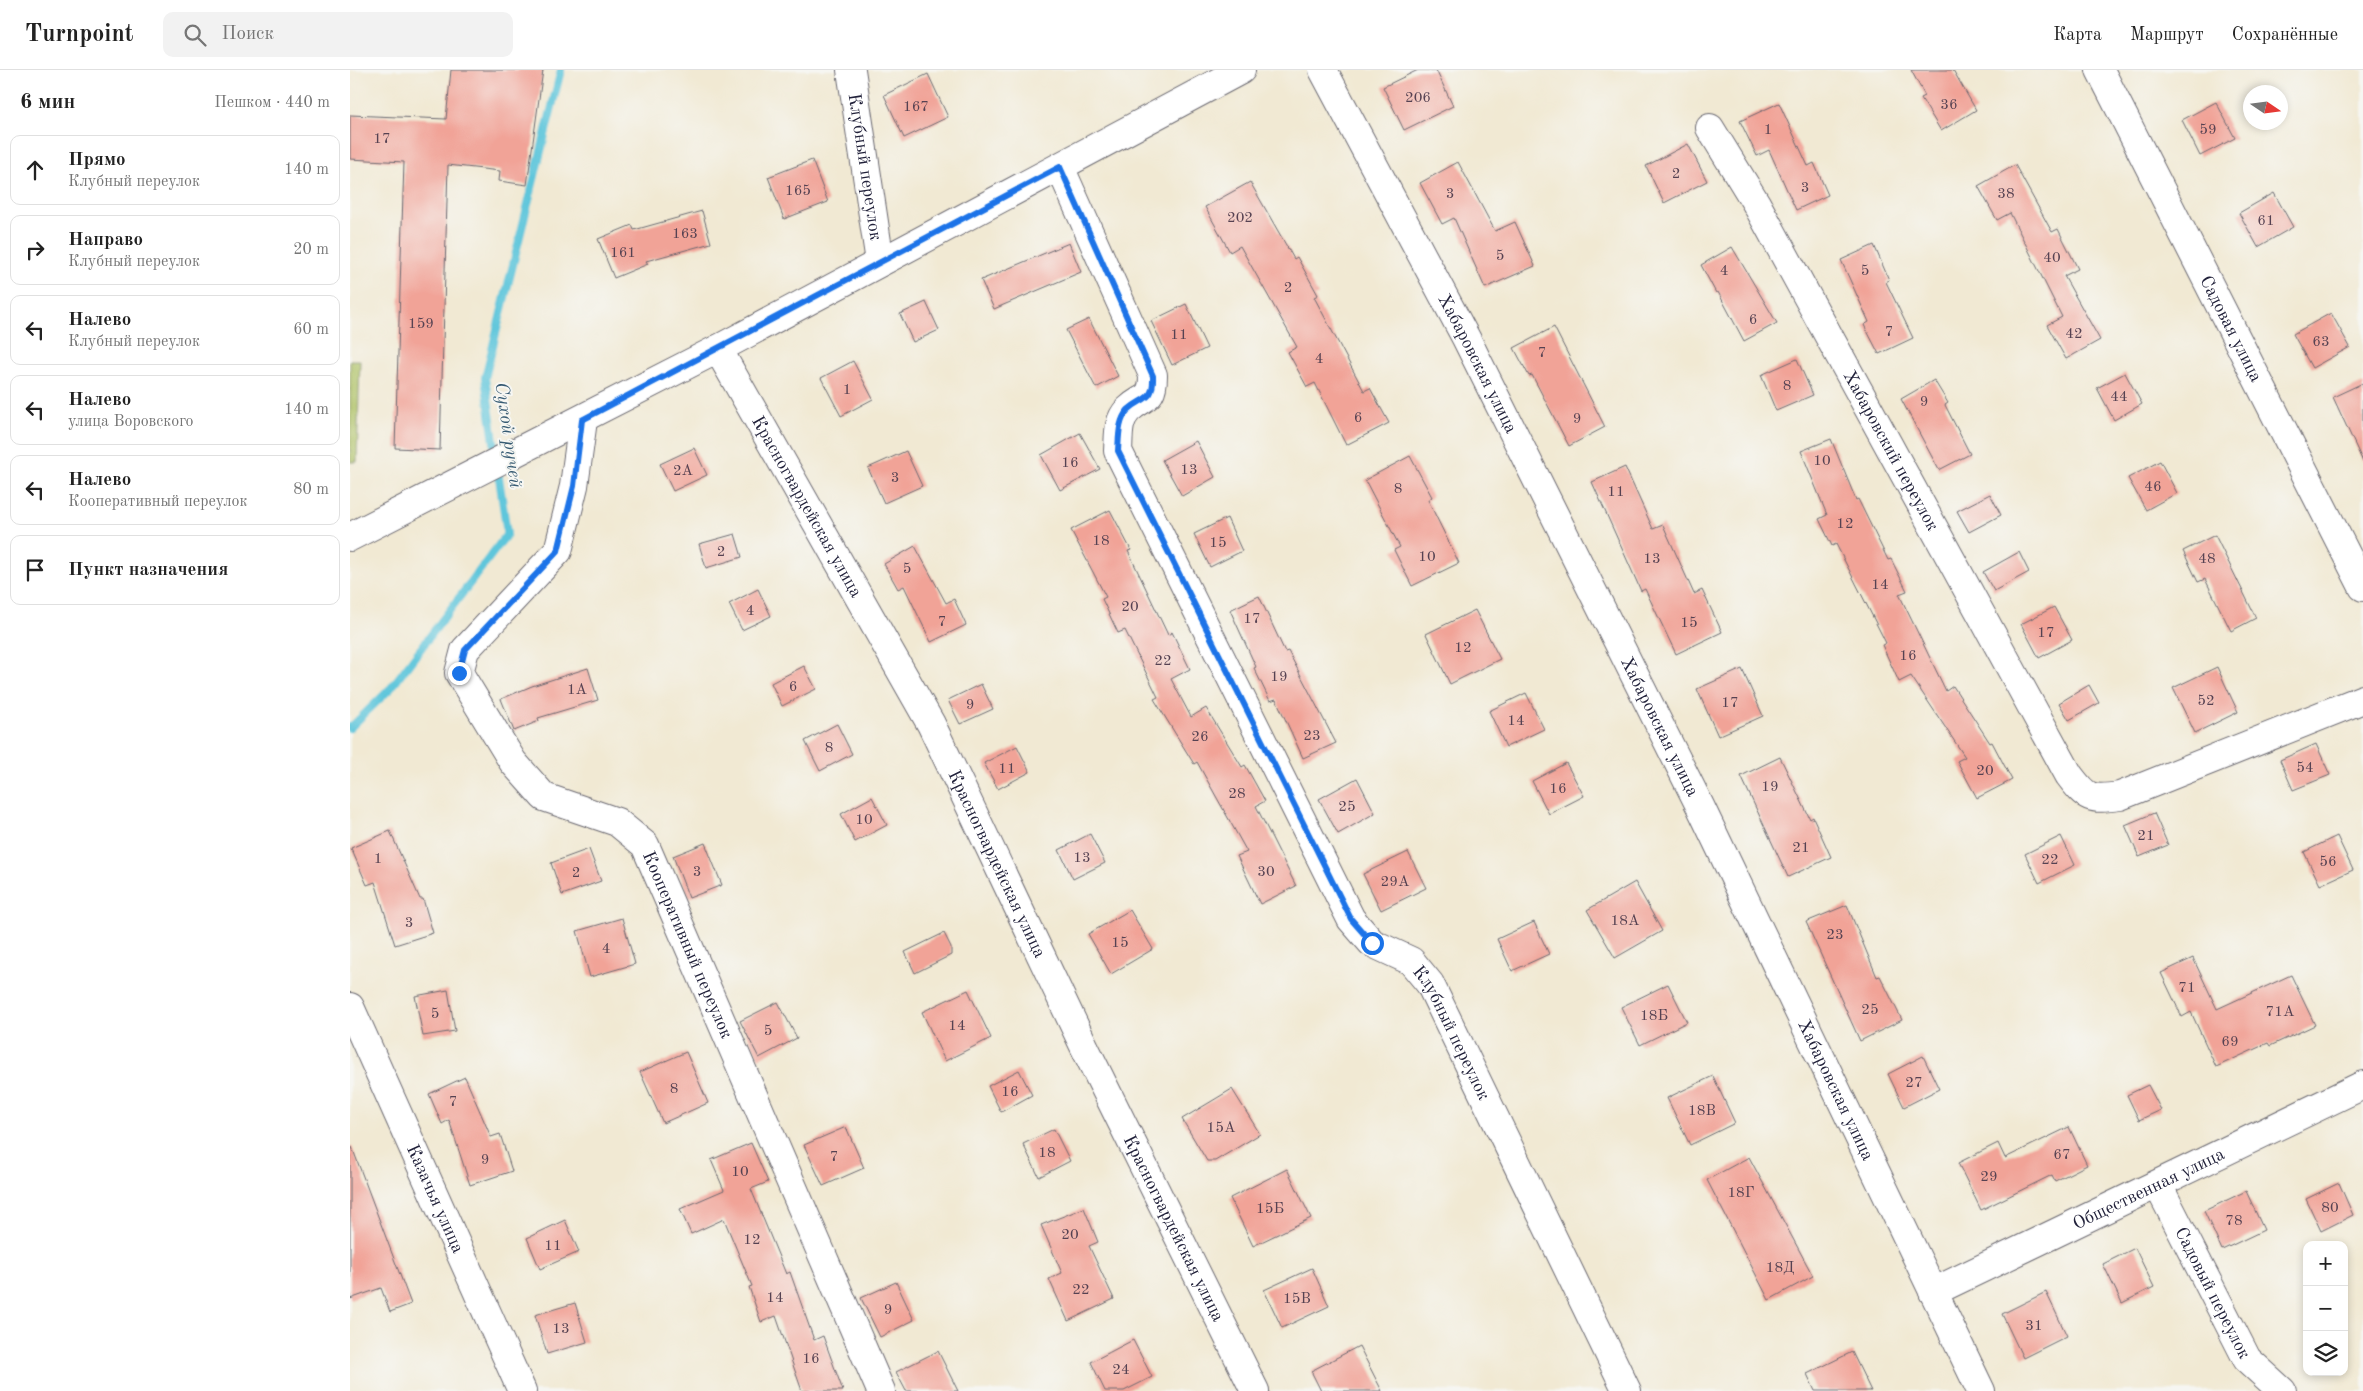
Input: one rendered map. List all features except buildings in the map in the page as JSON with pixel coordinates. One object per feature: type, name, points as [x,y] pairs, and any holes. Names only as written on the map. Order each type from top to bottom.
[{"type":"street","name":"Клубный переулок","points":[[852,70],[880,262]]},
{"type":"street","points":[[350,537],[718,349],[1241,70]]},
{"type":"street","name":"Хабаровская улица","points":[[1323,70],[1466,338],[1691,788],[1981,1391]]},
{"type":"street","name":"Садовая улица","points":[[2100,70],[2363,587]]},
{"type":"street","name":"Хабаровский переулок","points":[[1710,128],[1756,203],[2069,775],[2080,790],[2095,799],[2120,796],[2363,699]]},
{"type":"street","name":"Клубный переулок","points":[[1060,167],[1153,376],[1153,387],[1149,397],[1128,411],[1119,427],[1118,451],[1351,919],[1372,943],[1411,961],[1430,984],[1628,1391]]},
{"type":"street","name":"Красногвардейская улица","points":[[718,349],[931,724],[1084,1046],[1255,1391]]},
{"type":"street","name":"Кооперативный переулок","points":[[582,420],[574,486],[558,551],[465,650],[459,673],[513,762],[544,797],[617,822],[645,845],[882,1391]]},
{"type":"street","name":"Казачья улица","points":[[350,1007],[522,1391]]},
{"type":"street","name":"Общественная улица","points":[[1933,1292],[2363,1085]]},
{"type":"street","name":"Садовый переулок","points":[[2158,1185],[2247,1359],[2282,1391]]},
{"type":"green space","points":[[350,360],[360,360],[357,462],[350,462]]},
{"type":"waterway","name":"Сухой ручей","points":[[350,728],[391,688],[507,534],[485,378],[561,70]]},
{"type":"route","points":[[459,673],[465,650],[558,551],[574,486],[582,420],[1060,167],[1153,376],[1153,387],[1149,397],[1128,411],[1119,427],[1118,451],[1351,919],[1362,934],[1372,943]]}]
